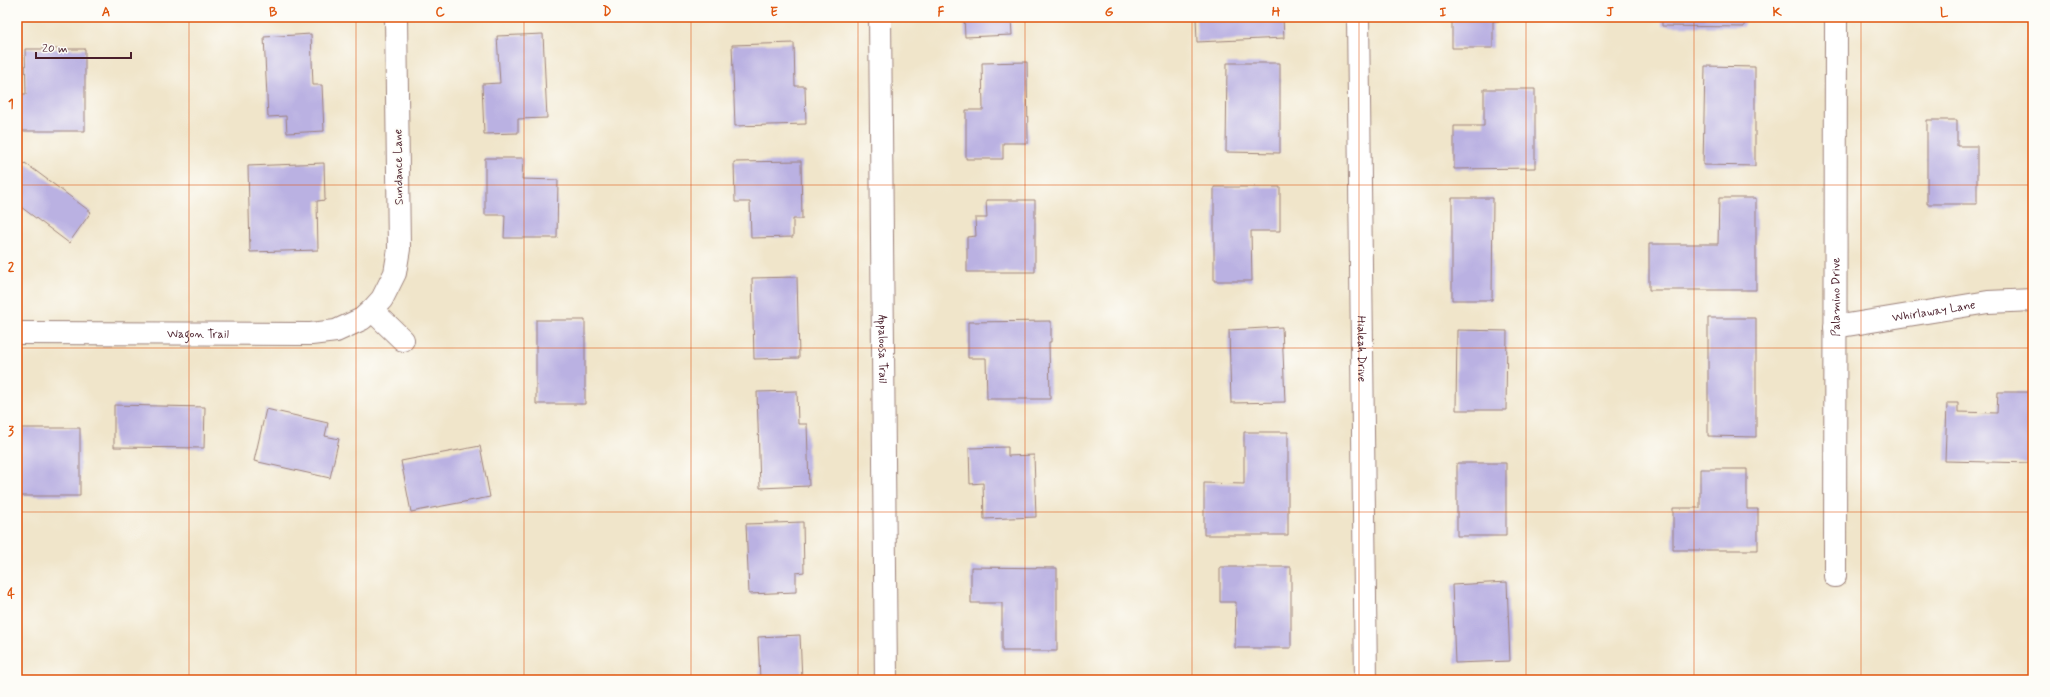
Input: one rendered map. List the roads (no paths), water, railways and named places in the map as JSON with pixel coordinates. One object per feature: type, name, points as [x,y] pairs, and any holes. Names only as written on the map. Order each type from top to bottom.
[{"type":"street","name":"Sundance Lane","points":[[372,310],[382,299],[395,273],[399,249],[396,17]]},
{"type":"street","name":"Appaloosa Trail","points":[[880,17],[886,680]]},
{"type":"street","name":"Hialeah Drive","points":[[1358,17],[1366,680]]},
{"type":"street","name":"Palamino Drive","points":[[1835,576],[1836,17]]},
{"type":"street","name":"Whirlaway Lane","points":[[1835,327],[1988,302],[2033,300]]},
{"type":"street","name":"Wagon Trail","points":[[17,333],[311,334],[336,331],[362,318],[372,310]]},
{"type":"street","points":[[372,310],[403,340]]}]
